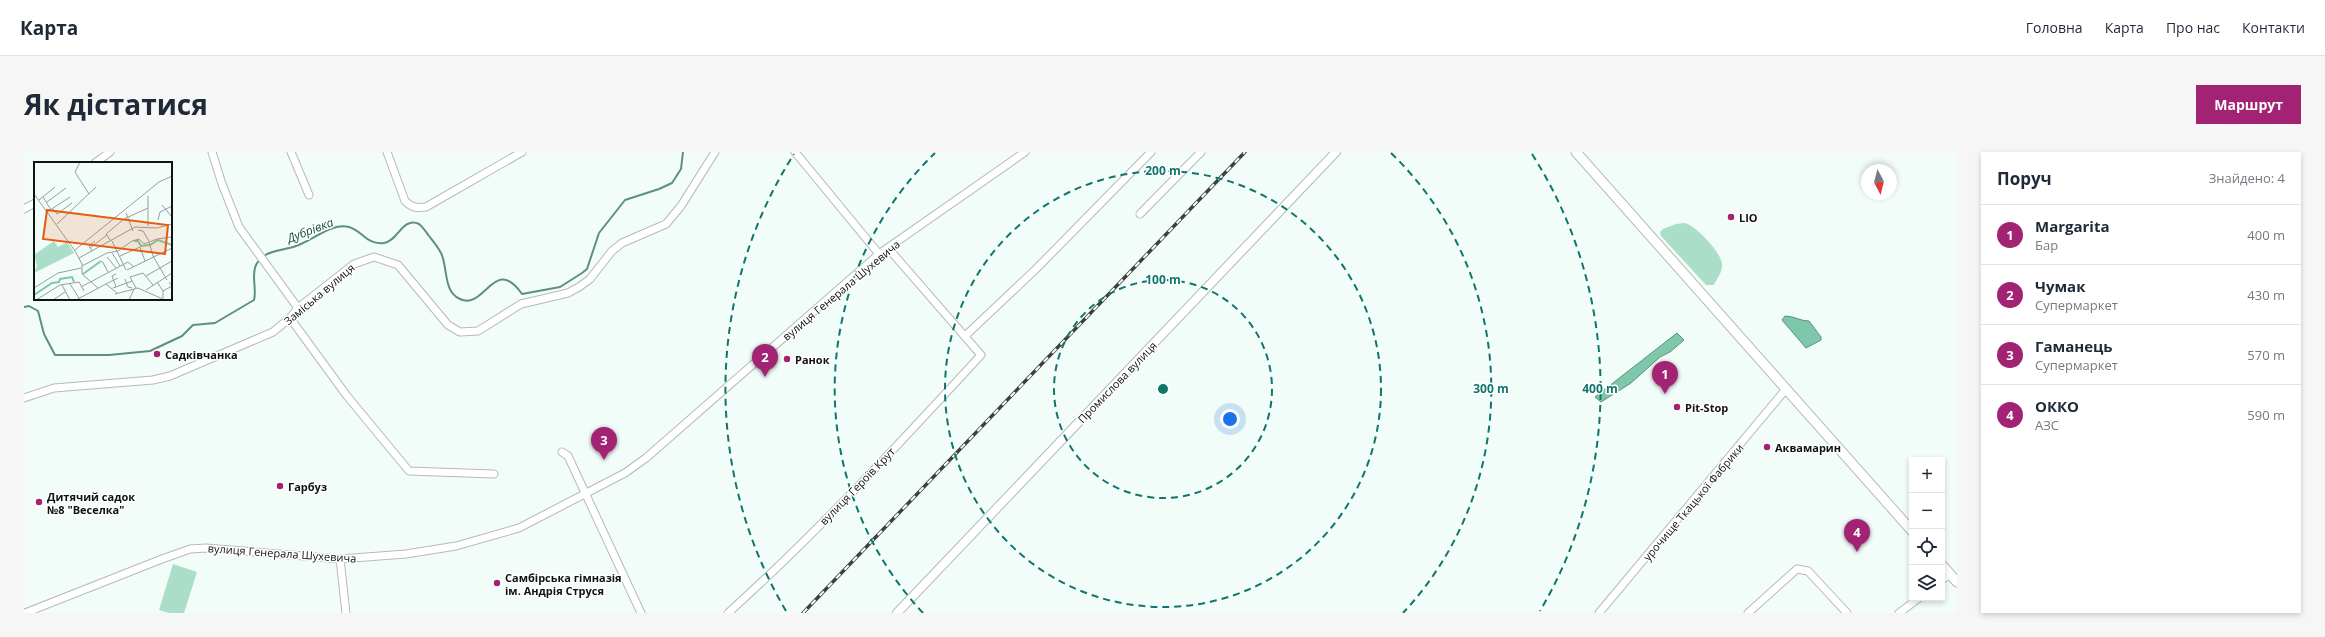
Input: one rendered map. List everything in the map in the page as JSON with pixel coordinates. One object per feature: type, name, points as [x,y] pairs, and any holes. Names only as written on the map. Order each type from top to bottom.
[{"type":"main road","points":[[1576,152],[1910,529]]},
{"type":"main road","points":[[1945,568],[1957,582]]},
{"type":"street","points":[[96,162],[110,152]]},
{"type":"street","points":[[212,152],[222,184],[239,226],[269,265],[298,308]]},
{"type":"street","points":[[291,152],[309,195]]},
{"type":"street","points":[[387,152],[405,201],[417,208],[426,207],[522,152]]},
{"type":"street","name":"Заміська вулиця","points":[[24,398],[54,388],[153,380],[170,376],[273,332],[290,318],[298,308],[354,264],[374,257],[398,266],[448,325],[460,332],[478,331],[521,304],[568,292],[579,287],[590,279],[612,251],[622,244],[666,224],[678,211],[715,152]]},
{"type":"street","points":[[795,152],[880,254]]},
{"type":"street","name":"вулиця Генерала Шухевича","points":[[25,613],[110,578],[190,549],[206,548],[340,559],[406,554],[456,546],[519,528],[625,473],[646,458],[880,254],[1025,152]]},
{"type":"street","points":[[888,248],[965,336],[1036,269],[1151,152]]},
{"type":"street","points":[[1140,214],[1201,152]]},
{"type":"street","name":"Промислова вулиця","points":[[898,613],[1336,152]]},
{"type":"street","points":[[24,209],[34,204]]},
{"type":"street","points":[[290,318],[347,396],[409,471],[494,474]]},
{"type":"street","name":"вулиця Героїв Крут","points":[[728,613],[771,575],[922,419],[981,355],[965,336]]},
{"type":"street","name":"урочище Ткацької Фабрики","points":[[1599,613],[1786,389]]},
{"type":"street","points":[[562,452],[568,456],[641,613]]},
{"type":"street","points":[[340,559],[346,613]]},
{"type":"street","points":[[1748,613],[1797,568],[1808,571],[1846,613]]},
{"type":"street","points":[[1945,578],[1950,574]]},
{"type":"street","points":[[1900,613],[1915,601]]},
{"type":"shaded area","points":[[1685,223],[1690,225],[1707,240],[1721,259],[1722,270],[1714,285],[1706,285],[1661,236],[1660,232],[1663,229],[1676,224]]},
{"type":"shaded area","points":[[1785,316],[1809,321],[1821,337],[1821,340],[1806,348],[1782,320]]},
{"type":"shaded area","points":[[1677,333],[1684,340],[1670,352],[1660,357],[1631,383],[1601,402],[1595,397]]},
{"type":"shaded area","points":[[173,564],[197,572],[184,613],[169,613],[159,610]]},
{"type":"waterway","name":"Дубрівка","points":[[24,307],[29,306],[38,311],[44,334],[55,355],[109,355],[150,351],[182,336],[193,325],[215,323],[254,300],[254,278],[256,265],[267,254],[302,244],[329,229],[342,226],[358,231],[373,242],[389,242],[404,226],[413,222],[422,227],[440,251],[448,285],[455,296],[460,299],[469,301],[476,298],[497,281],[504,280],[512,283],[522,294],[560,287],[587,269],[599,233],[625,200],[659,189],[672,183],[681,169],[683,152]]},
{"type":"railway","points":[[803,613],[1245,152]]},
{"type":"place","name":"LIO","points":[[1731,217]]},
{"type":"place","name":"Садкiвчанка","points":[[157,354]]},
{"type":"place","name":"Ранок","points":[[787,359]]},
{"type":"place","name":"Чумак","points":[[765,377]]},
{"type":"place","name":"Margarita","points":[[1665,394]]},
{"type":"place","name":"Pit-Stop","points":[[1677,407]]},
{"type":"place","name":"Аквамарин","points":[[1767,447]]},
{"type":"place","name":"Гаманець","points":[[604,460]]},
{"type":"place","name":"Гарбуз","points":[[280,486]]},
{"type":"place","name":"Дитячий садок №8 \"Веселка\"","points":[[39,502]]},
{"type":"place","name":"ОККО","points":[[1857,552]]},
{"type":"place","name":"Самбірська гімназія ім. Андрія Струся","points":[[497,583]]}]
